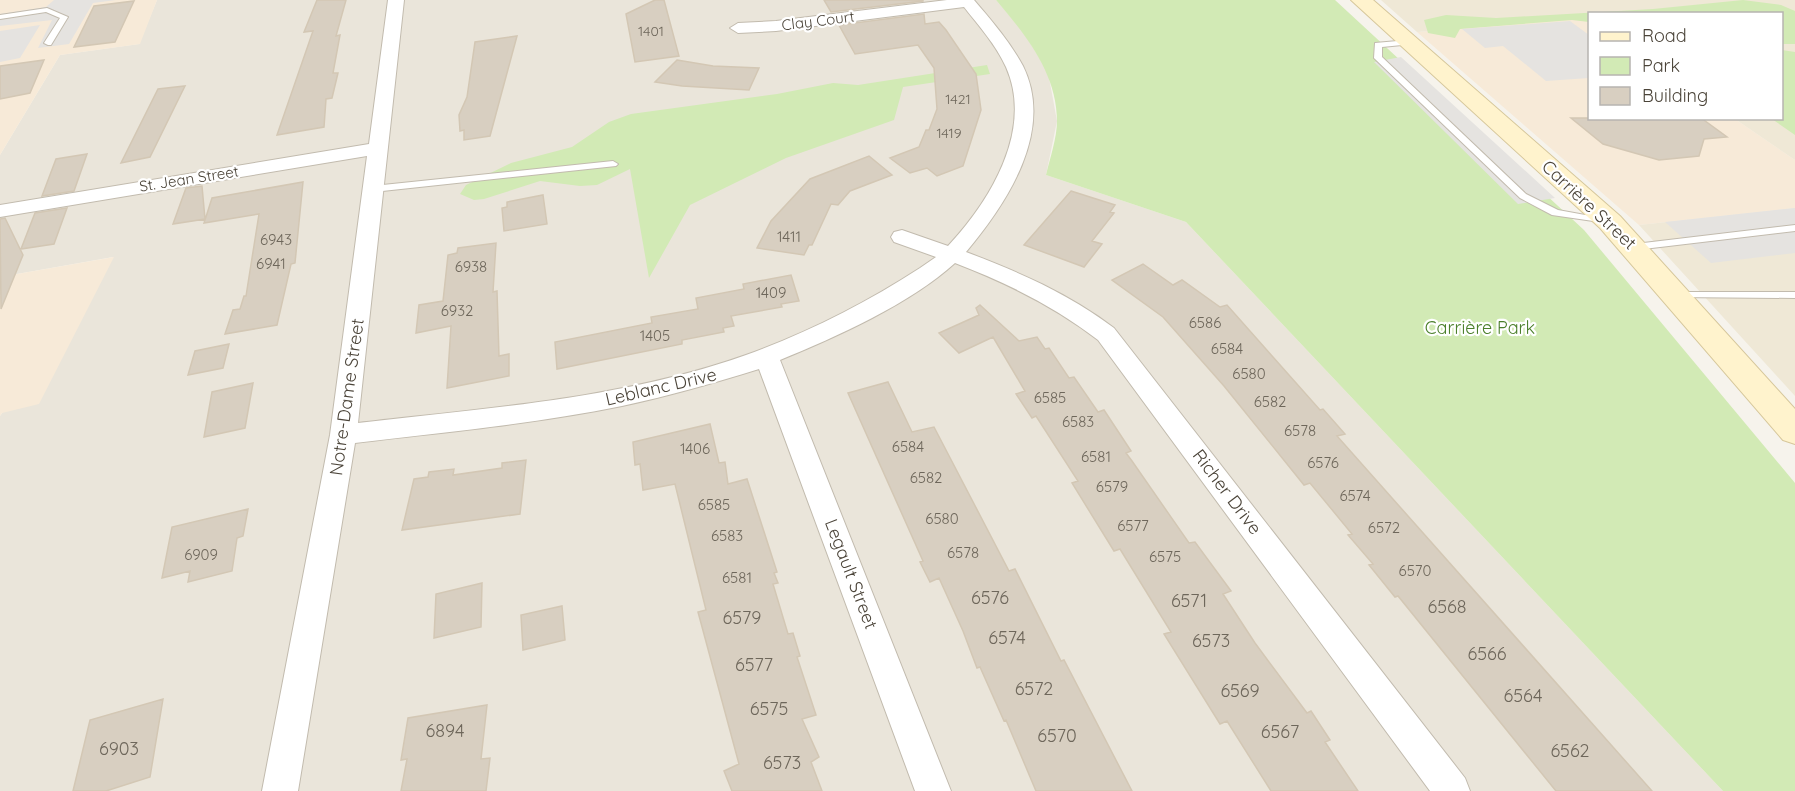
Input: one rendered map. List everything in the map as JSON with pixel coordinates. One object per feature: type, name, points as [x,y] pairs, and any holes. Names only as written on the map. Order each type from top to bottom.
[{"type":"street","name":"Notre-Dame Street","points":[[280,791],[343,435],[396,0]]},
{"type":"street","name":"Carrière Street","points":[[1361,0],[1635,246],[1795,431]]},
{"type":"street","name":"Clay Court","points":[[738,28],[776,26],[967,1]]},
{"type":"street","name":"Leblanc Drive","points":[[343,435],[528,413],[624,398],[692,382],[767,357],[849,321],[951,255],[998,192],[1011,168],[1025,121],[1026,99],[1021,77],[990,29],[967,1]]},
{"type":"street","name":"St. Jean Street","points":[[0,211],[378,148]]},
{"type":"street","points":[[902,237],[951,255]]},
{"type":"street","name":"Richer Drive","points":[[951,255],[1038,288],[1083,315],[1106,334],[1452,791]]},
{"type":"street","name":"Legault Street","points":[[767,357],[933,791]]},
{"type":"lane","points":[[0,17],[46,10],[64,17],[48,44]]},
{"type":"lane","points":[[1409,42],[1378,45],[1378,58],[1523,196],[1555,213],[1610,222]]},
{"type":"lane","points":[[373,189],[613,164]]},
{"type":"lane","points":[[1635,246],[1795,228]]},
{"type":"lane","points":[[1677,295],[1795,295]]},
{"type":"shaded area","points":[[0,0],[157,0],[140,44],[60,55],[0,155]]},
{"type":"shaded area","points":[[54,0],[116,0],[93,3],[69,44],[38,48],[52,20],[0,26],[0,14],[46,7]]},
{"type":"shaded area","points":[[157,0],[996,0],[1022,30],[1048,72],[1057,121],[1046,175],[1186,222],[1723,791],[0,791],[0,416],[113,257],[0,277],[0,155],[60,55],[139,44]]},
{"type":"shaded area","points":[[1381,0],[1795,0],[1795,160],[1736,120],[1783,120],[1783,12],[1588,12],[1588,18],[1417,32]]},
{"type":"shaded area","points":[[1588,18],[1588,120],[1736,120],[1795,160],[1795,208],[1639,225],[1417,32]]},
{"type":"shaded area","points":[[1570,21],[1588,34],[1588,78],[1546,81],[1503,46],[1485,48],[1462,29]]},
{"type":"shaded area","points":[[40,25],[20,58],[0,62],[0,31]]},
{"type":"shaded area","points":[[1401,57],[1555,198],[1518,204],[1374,62]]},
{"type":"shaded area","points":[[1795,208],[1795,396],[1639,225]]},
{"type":"shaded area","points":[[1795,208],[1795,253],[1711,263],[1665,222]]},
{"type":"shaded area","points":[[114,257],[39,404],[2,413],[0,416],[0,277]]},
{"type":"green space","name":"Carrière Park","points":[[996,0],[1335,0],[1584,230],[1795,483],[1795,791],[1723,791],[1186,222],[1046,175],[1057,128],[1056,103],[1052,87],[1028,41]]},
{"type":"green space","points":[[1743,0],[1781,5],[1795,11],[1795,44],[1783,44],[1783,12],[1601,12]]},
{"type":"green space","points":[[1588,13],[1588,22],[1572,20],[1460,29],[1455,38],[1428,33],[1424,20],[1446,15],[1496,18]]},
{"type":"green space","points":[[1783,50],[1795,52],[1795,135],[1773,120],[1783,120]]},
{"type":"green space","points":[[987,65],[990,74],[903,87],[894,120],[786,158],[690,205],[649,278],[630,169],[597,185],[580,186],[540,181],[484,199],[474,200],[460,194],[466,185],[511,163],[572,147],[609,122],[631,114],[777,94],[833,83],[858,85]]},
{"type":"building","points":[[317,0],[346,0],[336,36],[340,35],[333,73],[338,73],[332,98],[326,99],[324,127],[277,135],[313,31],[304,32]]},
{"type":"building","points":[[655,0],[664,0],[679,56],[635,62],[626,14]]},
{"type":"building","points":[[824,0],[923,0],[923,1],[831,12]]},
{"type":"building","points":[[134,1],[115,42],[74,47],[94,6]]},
{"type":"building","points":[[924,14],[925,24],[939,22],[946,30],[976,74],[981,110],[963,166],[937,176],[927,168],[910,173],[890,158],[919,147],[926,130],[929,130],[937,109],[934,68],[918,45],[855,54],[839,25]]},
{"type":"building","points":[[517,36],[490,136],[464,140],[464,130],[460,131],[459,115],[467,97],[475,42]]},
{"type":"building","points":[[44,60],[30,93],[0,99],[0,66]]},
{"type":"building","points":[[677,60],[713,66],[759,68],[749,90],[655,82]]},
{"type":"building","points":[[185,86],[150,157],[121,163],[158,89]]},
{"type":"building","points":[[1571,118],[1704,120],[1727,137],[1704,139],[1699,156],[1659,160],[1603,144]]},
{"type":"building","points":[[87,154],[74,191],[42,196],[56,159]]},
{"type":"building","points":[[869,156],[892,175],[850,191],[838,205],[831,204],[812,245],[809,245],[804,255],[757,248],[771,221],[810,179]]},
{"type":"building","points":[[303,182],[295,263],[291,264],[277,325],[225,334],[233,310],[240,309],[244,296],[246,296],[259,214],[204,223],[212,198]]},
{"type":"building","points":[[202,186],[205,219],[173,224],[186,188]]},
{"type":"building","points":[[1071,191],[1115,205],[1110,212],[1114,213],[1092,241],[1102,244],[1084,267],[1024,245]]},
{"type":"building","points":[[543,195],[547,224],[504,231],[502,208],[507,207],[507,202]]},
{"type":"building","points":[[67,208],[54,244],[21,249],[35,213]]},
{"type":"building","points":[[5,218],[23,255],[1,309],[0,219]]},
{"type":"building","points":[[496,243],[493,292],[497,291],[499,356],[509,354],[509,376],[447,388],[451,326],[416,333],[419,305],[443,301],[448,255],[457,253],[458,248]]},
{"type":"building","points":[[1143,264],[1173,285],[1182,280],[1220,307],[1227,305],[1320,410],[1323,409],[1345,434],[1337,436],[1652,791],[1556,791],[1398,596],[1395,597],[1369,565],[1373,564],[1348,535],[1352,534],[1310,483],[1304,485],[1224,386],[1163,317],[1112,280]]},
{"type":"building","points":[[791,275],[799,301],[781,304],[782,307],[731,316],[734,326],[723,328],[724,332],[682,340],[682,344],[557,369],[555,342],[652,323],[651,317],[698,309],[696,298],[744,289],[743,284]]},
{"type":"building","points":[[980,305],[1019,341],[1037,337],[1045,349],[1049,348],[1069,378],[1074,377],[1098,412],[1104,410],[1131,451],[1126,453],[1189,543],[1195,542],[1231,591],[1223,594],[1255,643],[1307,713],[1311,711],[1330,740],[1325,742],[1358,791],[1271,791],[1227,721],[1220,724],[1164,634],[1171,632],[1120,549],[1114,551],[1072,483],[1078,481],[1036,416],[1032,418],[1016,394],[1025,391],[993,337],[959,353],[939,333],[979,315],[976,308]]},
{"type":"building","points":[[229,344],[223,368],[188,375],[195,351]]},
{"type":"building","points":[[888,382],[912,432],[934,427],[1009,571],[1015,569],[1061,661],[1064,660],[1132,791],[1036,791],[1006,720],[1004,721],[980,667],[977,668],[939,578],[930,582],[920,562],[923,561],[848,393]]},
{"type":"building","points":[[253,383],[245,428],[204,437],[212,392]]},
{"type":"building","points":[[710,424],[719,463],[725,462],[728,484],[747,479],[777,572],[774,573],[778,583],[773,584],[788,634],[793,633],[800,656],[797,657],[816,715],[802,719],[819,757],[811,762],[822,791],[732,791],[724,771],[739,764],[698,612],[706,610],[675,484],[643,490],[640,464],[635,465],[633,442]]},
{"type":"building","points":[[526,460],[520,514],[402,530],[414,479],[428,477],[429,472],[454,469],[453,475],[502,468],[502,463]]},
{"type":"building","points":[[248,509],[243,536],[237,538],[232,571],[188,582],[190,571],[162,578],[172,527]]},
{"type":"building","points":[[482,583],[481,627],[434,638],[436,594]]},
{"type":"building","points":[[562,606],[565,640],[523,650],[521,615]]},
{"type":"building","points":[[163,699],[150,777],[106,791],[73,791],[90,720]]},
{"type":"building","points":[[487,705],[481,759],[490,758],[486,791],[401,791],[407,759],[401,760],[408,718]]}]
